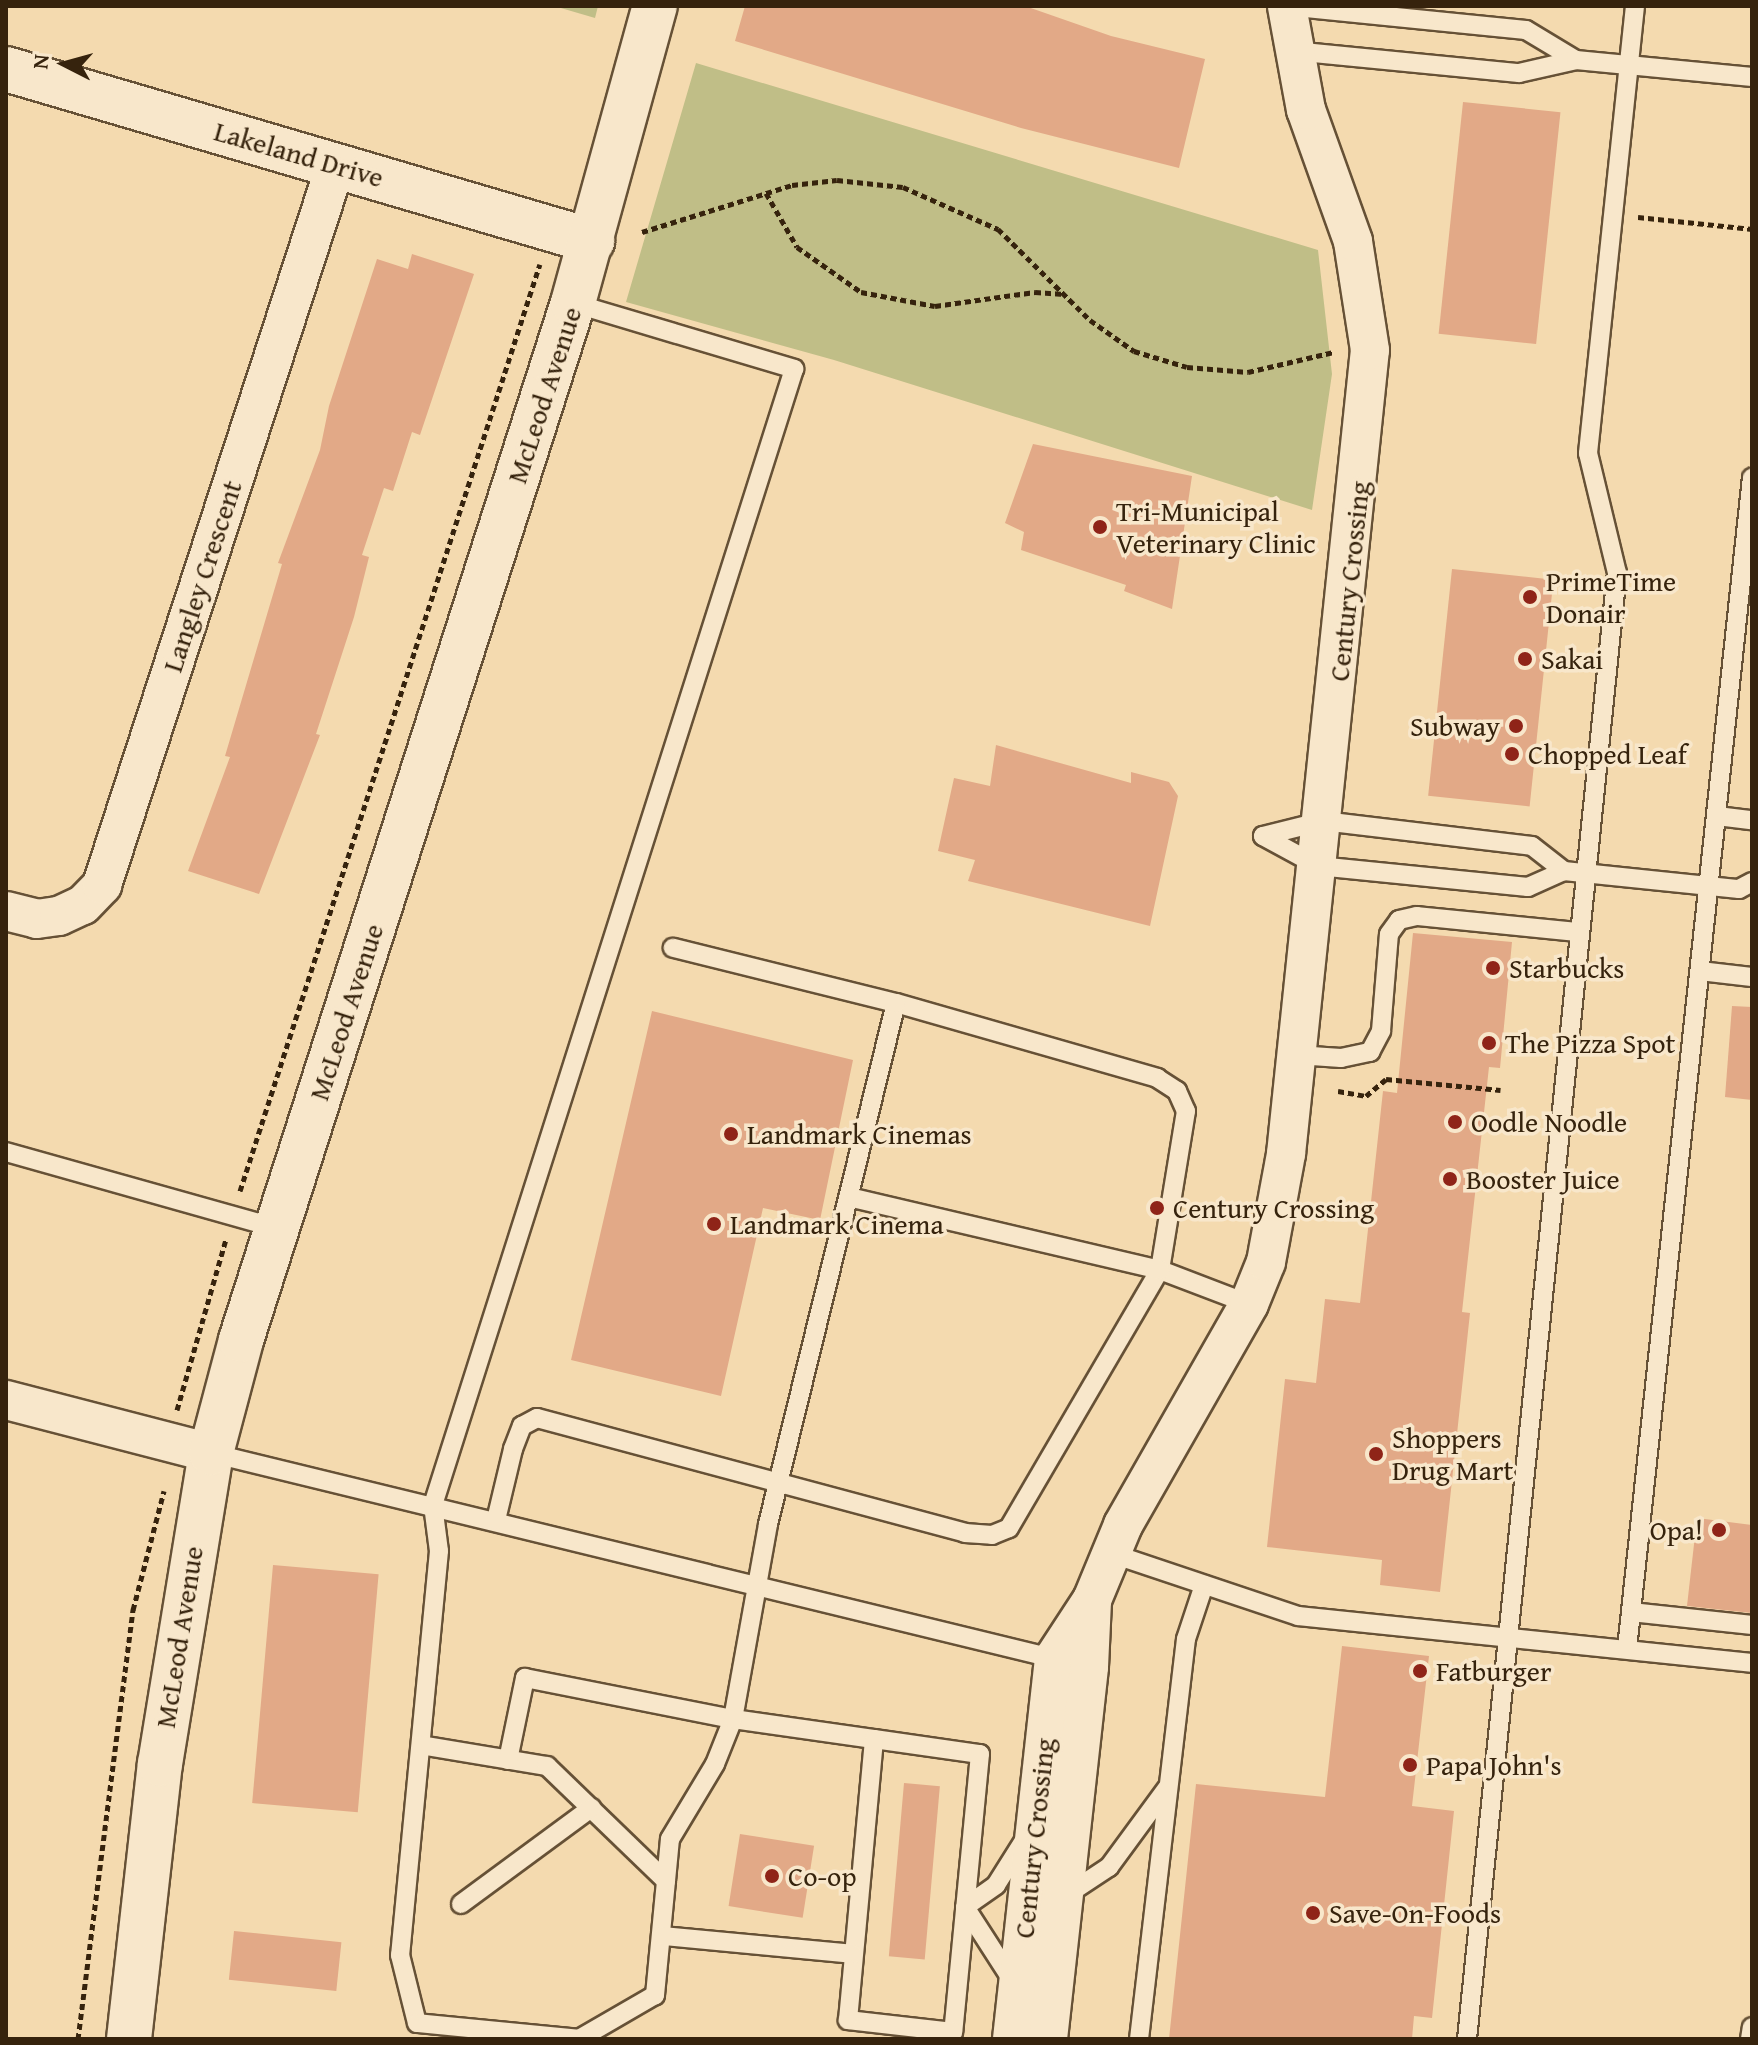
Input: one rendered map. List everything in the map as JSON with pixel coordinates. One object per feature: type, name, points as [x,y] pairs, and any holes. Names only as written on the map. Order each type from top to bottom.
[{"type":"street","name":"McLeod Avenue","points":[[129,2039],[176,1648],[211,1453],[277,1228],[573,303],[655,6]]},
{"type":"street","name":"Century Crossing","points":[[1012,2039],[1035,1823],[1072,1663],[1110,1553],[1249,1304],[1266,1262],[1297,1055],[1370,350],[1353,241],[1306,110],[1287,6]]},
{"type":"street","name":"Lakeland Drive","points":[[6,69],[592,241]]},
{"type":"street","name":"Langley Crescent","points":[[6,911],[37,919],[59,916],[83,905],[102,885],[336,164]]},
{"type":"street","points":[[6,1400],[211,1453]]},
{"type":"street","name":"Century Crossing","points":[[1048,2039],[1063,1897],[1072,1663]]},
{"type":"lane","points":[[1287,6],[1526,30],[1576,60]]},
{"type":"lane","points":[[1467,2039],[1617,573],[1588,453],[1635,6]]},
{"type":"lane","points":[[1293,51],[1519,73],[1576,60],[1752,77]]},
{"type":"lane","points":[[573,303],[794,369],[433,1505],[439,1551],[400,1955],[417,2023],[579,2039],[655,1995],[670,1839],[715,1764],[733,1719],[755,1583],[896,1003]]},
{"type":"lane","points":[[1627,1649],[1752,478]]},
{"type":"lane","points":[[1717,816],[1752,820]]},
{"type":"lane","points":[[1564,871],[1528,887],[1318,866],[1263,836],[1323,821],[1532,846],[1564,871],[1748,891]]},
{"type":"lane","points":[[1297,1055],[1341,1058],[1370,1052],[1381,1031],[1389,934],[1399,920],[1417,916],[1578,932]]},
{"type":"lane","points":[[496,1520],[513,1449],[522,1426],[537,1418],[965,1533],[992,1535],[1009,1528],[1160,1270],[1186,1111],[1177,1091],[1157,1078],[896,1003],[673,948]]},
{"type":"lane","points":[[1700,971],[1752,977]]},
{"type":"lane","points":[[6,1152],[277,1228]]},
{"type":"lane","points":[[848,1197],[1160,1270],[1249,1304]]},
{"type":"lane","points":[[211,1453],[755,1583],[1072,1663]]},
{"type":"lane","points":[[1110,1553],[1298,1616],[1752,1663]]},
{"type":"lane","points":[[1139,2039],[1186,1639],[1204,1585]]},
{"type":"lane","points":[[1631,1612],[1752,1625]]},
{"type":"lane","points":[[508,1760],[525,1678],[733,1719],[980,1754],[953,2032],[848,2020],[874,1739]]},
{"type":"lane","points":[[421,1745],[547,1766],[666,1881]]},
{"type":"lane","points":[[1063,1897],[1109,1867],[1168,1787]]},
{"type":"lane","points":[[461,1904],[591,1808]]},
{"type":"lane","points":[[965,1907],[996,1885],[1035,1823]]},
{"type":"lane","points":[[965,1907],[1017,1988]]},
{"type":"lane","points":[[663,1936],[853,1954]]},
{"type":"lane","points":[[1750,2039],[1752,2027]]},
{"type":"path","points":[[642,232],[766,193],[837,180],[903,187],[998,229],[1112,339],[1134,351],[1187,367],[1248,372],[1338,351]]},
{"type":"path","points":[[766,193],[797,247],[861,292],[935,306],[1035,292],[1067,294]]},
{"type":"path","points":[[1613,214],[1752,229]]},
{"type":"path","points":[[177,1407],[233,1215],[539,268]]},
{"type":"path","points":[[1338,1091],[1366,1096],[1386,1079],[1500,1090]]},
{"type":"path","points":[[78,2039],[133,1610],[152,1522],[167,1482]]},
{"type":"shaded area","points":[[554,6],[598,6],[595,18]]},
{"type":"shaded area","points":[[696,63],[1318,250],[1332,374],[1312,510],[834,360],[626,302]]},
{"type":"building","points":[[745,6],[1025,6],[1111,36],[1205,59],[1179,168],[1021,128],[735,41]]},
{"type":"building","points":[[1463,102],[1560,112],[1536,344],[1439,334]]},
{"type":"building","points":[[412,254],[474,274],[420,435],[412,432],[393,491],[384,488],[362,555],[369,557],[354,617],[316,734],[320,735],[259,894],[188,871],[230,757],[225,756],[282,564],[278,563],[320,450],[329,406],[377,259],[408,269]]},
{"type":"building","name":"Tri-Municipal Veterinary Clinic","points":[[1033,444],[1192,476],[1172,609],[1124,591],[1126,585],[1021,550],[1024,532],[1005,523]]},
{"type":"building","points":[[1452,569],[1553,580],[1530,806],[1428,796]]},
{"type":"building","points":[[996,745],[1131,783],[1131,772],[1169,782],[1178,796],[1150,926],[968,881],[975,860],[938,851],[954,778],[990,786]]},
{"type":"building","points":[[1413,933],[1512,942],[1500,1068],[1489,1067],[1462,1312],[1470,1313],[1440,1592],[1380,1585],[1382,1560],[1267,1547],[1285,1379],[1316,1383],[1325,1299],[1360,1303],[1383,1091],[1397,1093]]},
{"type":"building","points":[[1732,1006],[1752,1007],[1752,1100],[1725,1097]]},
{"type":"building","name":"Landmark Cinemas","points":[[652,1011],[853,1060],[820,1220],[763,1208],[721,1396],[571,1360]]},
{"type":"building","points":[[1697,1518],[1752,1525],[1752,1613],[1687,1606]]},
{"type":"building","points":[[273,1565],[379,1574],[358,1812],[252,1803]]},
{"type":"building","name":"Save-On-Foods","points":[[1342,1646],[1429,1656],[1412,1806],[1454,1811],[1432,2018],[1414,2016],[1412,2039],[1169,2039],[1196,1784],[1325,1797]]},
{"type":"building","name":"Co-op","points":[[904,1783],[940,1786],[925,1959],[889,1956]]},
{"type":"building","name":"Co-op","points":[[740,1834],[814,1846],[803,1918],[729,1906]]},
{"type":"building","points":[[234,1931],[341,1942],[336,1991],[229,1980]]},
{"type":"place","name":"Tri-Municipal Veterinary Clinic","points":[[1100,527]]},
{"type":"place","name":"PrimeTime Donair","points":[[1530,597]]},
{"type":"place","name":"Sakai","points":[[1525,659]]},
{"type":"place","name":"Subway","points":[[1516,726]]},
{"type":"place","name":"Chopped Leaf","points":[[1512,754]]},
{"type":"place","name":"Starbucks","points":[[1493,968]]},
{"type":"place","name":"The Pizza Spot","points":[[1489,1043]]},
{"type":"place","name":"Oodle Noodle","points":[[1455,1122]]},
{"type":"place","name":"Landmark Cinemas","points":[[731,1134]]},
{"type":"place","name":"Booster Juice","points":[[1450,1179]]},
{"type":"place","name":"Century Crossing","points":[[1157,1208]]},
{"type":"place","name":"Landmark Cinema","points":[[714,1224]]},
{"type":"place","name":"Shoppers Drug Mart","points":[[1376,1454]]},
{"type":"place","name":"Opa!","points":[[1719,1530]]},
{"type":"place","name":"Fatburger","points":[[1420,1671]]},
{"type":"place","name":"Papa John's","points":[[1410,1765]]},
{"type":"place","name":"Co-op","points":[[772,1876]]},
{"type":"place","name":"Save-On-Foods","points":[[1313,1913]]}]
